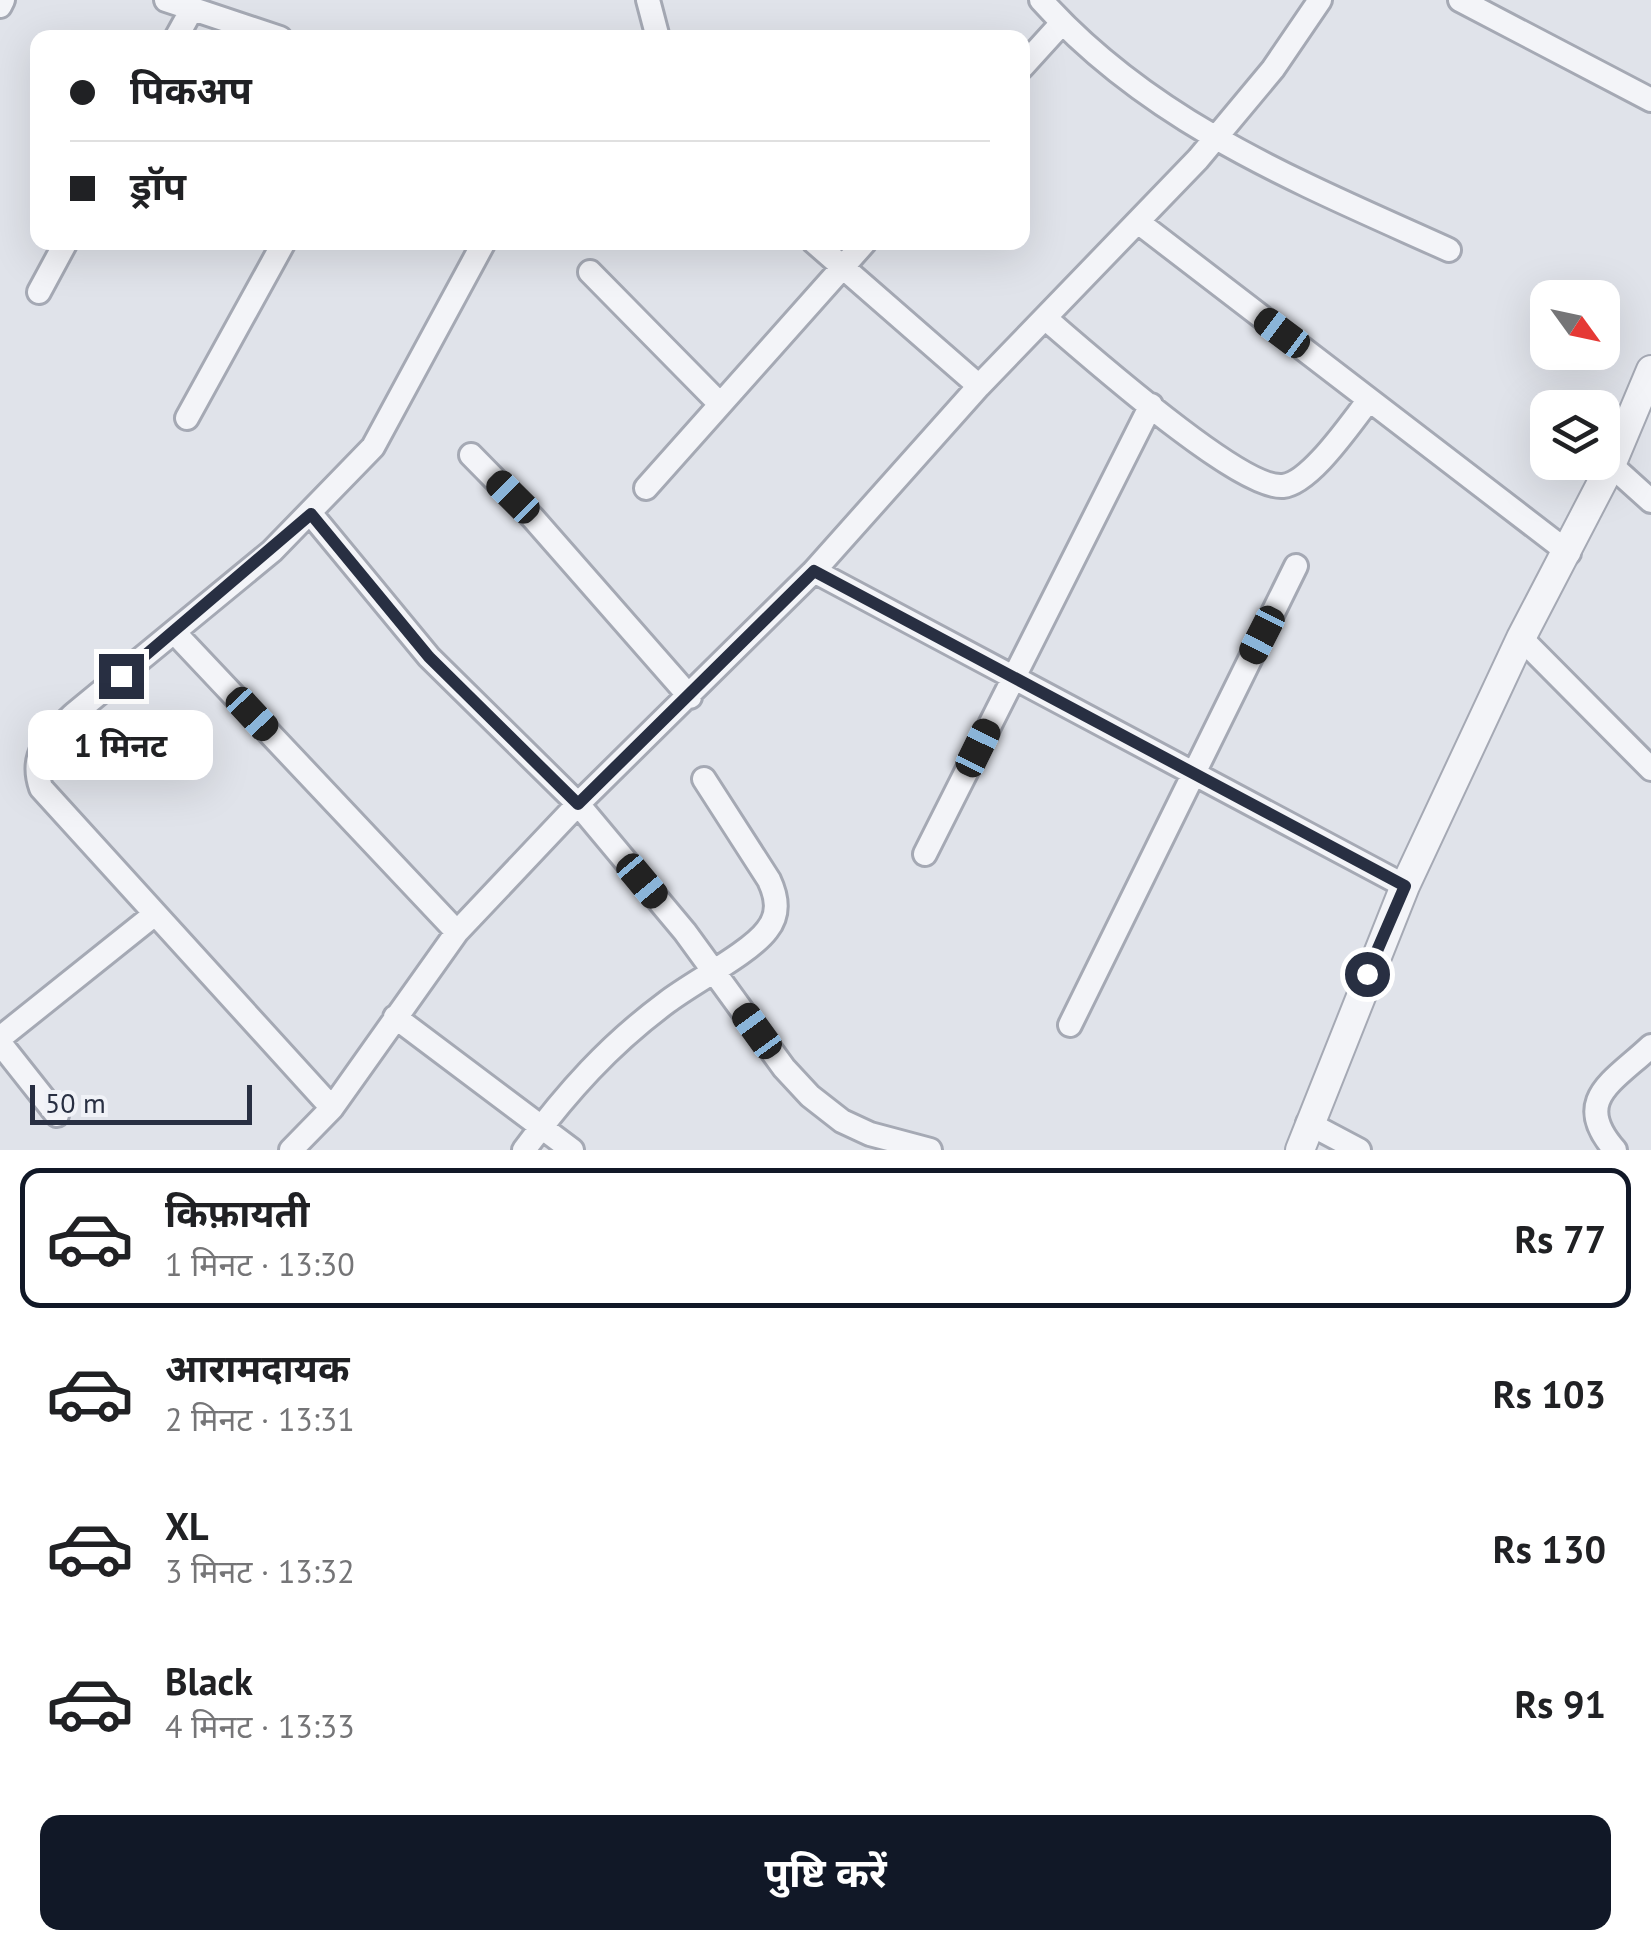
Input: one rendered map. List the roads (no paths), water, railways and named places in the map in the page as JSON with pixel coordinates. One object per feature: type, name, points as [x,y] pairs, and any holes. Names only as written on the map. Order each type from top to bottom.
[{"type":"street","points":[[166,0],[257,30]]},
{"type":"street","points":[[648,0],[656,30]]},
{"type":"street","points":[[1041,0],[1062,24],[1129,82],[1214,140],[1449,250]]},
{"type":"street","points":[[292,1150],[332,1108],[458,932],[578,804],[814,571],[979,386],[1214,140],[1273,69],[1320,0]]},
{"type":"street","points":[[1460,0],[1651,100]]},
{"type":"street","points":[[180,30],[192,8]]},
{"type":"street","points":[[1030,58],[1062,24]]},
{"type":"street","points":[[1138,222],[1569,553]]},
{"type":"street","points":[[39,292],[62,250]]},
{"type":"street","points":[[187,418],[280,250]]},
{"type":"street","points":[[332,1108],[40,788],[36,756],[47,738],[311,514],[373,447],[480,250]]},
{"type":"street","points":[[822,250],[979,386]]},
{"type":"street","points":[[646,488],[858,250]]},
{"type":"street","points":[[590,272],[720,404]]},
{"type":"street","points":[[1045,318],[1150,405],[1244,472],[1283,486],[1318,462],[1369,400]]},
{"type":"street","points":[[1620,444],[1651,370]]},
{"type":"street","points":[[925,854],[1150,405]]},
{"type":"street","points":[[472,455],[534,518],[690,697]]},
{"type":"street","points":[[1620,473],[1651,501]]},
{"type":"street","points":[[1359,1150],[1304,1137],[1405,886],[1521,638],[1569,553],[1604,480]]},
{"type":"street","points":[[311,514],[429,657],[578,804],[810,1096],[870,1134],[930,1150]]},
{"type":"street","points":[[1070,1024],[1296,566]]},
{"type":"street","points":[[814,571],[1405,886]]},
{"type":"street","points":[[174,632],[458,932]]},
{"type":"street","points":[[1521,638],[1651,769]]},
{"type":"street","points":[[524,1150],[606,1049],[768,930],[777,897],[704,779]]},
{"type":"street","points":[[57,1115],[0,1040],[154,914]]},
{"type":"street","points":[[395,1016],[572,1150]]},
{"type":"street","points":[[1615,1150],[1598,1130],[1593,1114],[1596,1100],[1651,1046]]}]
